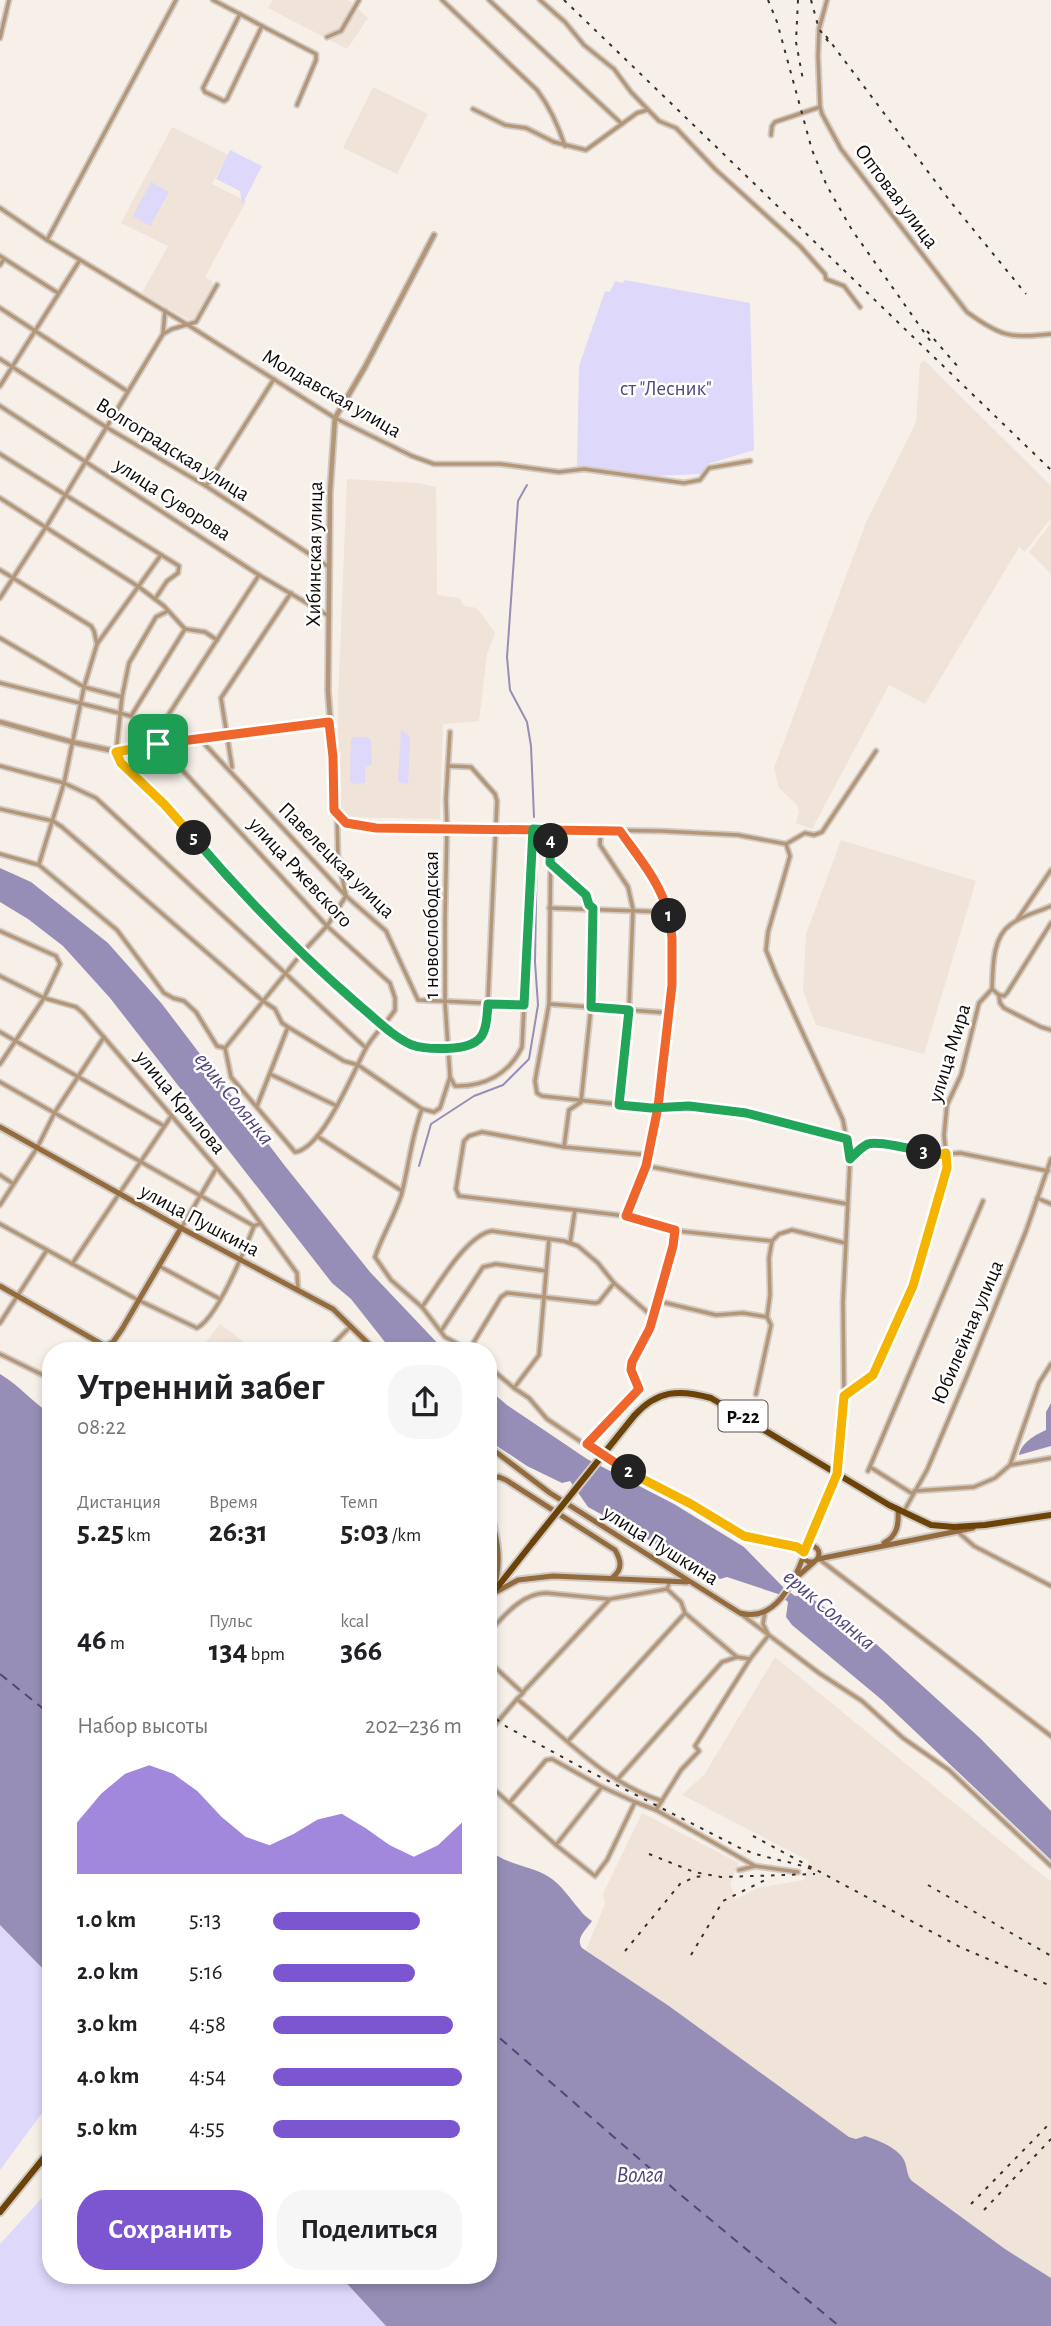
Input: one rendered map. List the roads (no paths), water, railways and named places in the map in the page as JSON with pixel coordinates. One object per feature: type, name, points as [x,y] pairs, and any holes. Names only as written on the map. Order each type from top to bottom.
[{"type":"highway","name":"Р-22","points":[[497,1588],[634,1416],[653,1399],[672,1392],[694,1393],[711,1398],[901,1512],[942,1527],[985,1525],[1051,1515]]},
{"type":"highway","points":[[0,2212],[42,2160]]},
{"type":"main road","name":"улица Пушкина","points":[[0,1127],[333,1309],[366,1342]]},
{"type":"main road","points":[[113,1342],[181,1228]]},
{"type":"main road","points":[[0,1286],[93,1342]]},
{"type":"main road","name":"улица Пушкина","points":[[497,1453],[550,1493],[740,1613]]},
{"type":"main road","points":[[796,1578],[837,1474]]},
{"type":"main road","points":[[497,1477],[506,1480],[615,1550],[621,1559],[619,1573],[613,1577]]},
{"type":"main road","points":[[874,1547],[885,1543],[895,1533],[901,1512]]},
{"type":"main road","points":[[805,1552],[807,1561],[816,1560],[985,1525]]},
{"type":"main road","points":[[497,1548],[497,1578]]},
{"type":"main road","points":[[740,1613],[757,1615],[773,1607],[796,1578],[816,1560],[819,1553],[816,1548],[805,1552]]},
{"type":"main road","points":[[497,1593],[518,1580],[532,1577],[613,1577],[689,1582]]},
{"type":"street","points":[[0,38],[9,0]]},
{"type":"street","points":[[47,240],[176,0]]},
{"type":"street","points":[[213,0],[316,54],[297,105]]},
{"type":"street","points":[[327,37],[341,31],[359,0]]},
{"type":"street","points":[[442,0],[537,90],[546,101],[565,146]]},
{"type":"street","points":[[489,0],[622,124]]},
{"type":"street","points":[[540,0],[565,22],[584,45],[614,69],[647,110],[659,121],[676,128],[715,169],[800,246],[825,274],[826,279],[844,286],[860,307]]},
{"type":"street","name":"Оптовая улица","points":[[827,0],[819,29],[820,107],[842,149],[967,312],[989,328],[1014,337],[1051,334]]},
{"type":"street","points":[[240,14],[204,87],[205,92],[225,101],[261,26]]},
{"type":"street","points":[[771,135],[775,122],[820,107]]},
{"type":"street","points":[[473,109],[505,125],[526,128],[565,146],[582,150],[590,149],[637,113],[647,110]]},
{"type":"street","name":"Молдавская улица","points":[[0,208],[47,240],[335,418],[412,456],[435,464],[500,464],[559,472],[583,469],[684,483],[700,480],[709,468],[750,461]]},
{"type":"street","name":"Хибинская улица","points":[[346,896],[338,856],[337,816],[332,797],[333,757],[329,722],[329,567],[335,418],[365,367],[434,235]]},
{"type":"street","points":[[0,265],[2,258],[58,293]]},
{"type":"street","points":[[0,386],[80,260]]},
{"type":"street","points":[[0,598],[163,334],[172,328],[196,322],[217,285]]},
{"type":"street","points":[[0,308],[127,391]]},
{"type":"street","points":[[163,334],[165,311]]},
{"type":"street","name":"Волгоградская улица","points":[[0,359],[106,427],[206,486],[329,567]]},
{"type":"street","points":[[206,486],[274,379]]},
{"type":"street","name":"улица Суворова","points":[[0,406],[259,575],[329,616]]},
{"type":"street","points":[[0,454],[180,568],[155,599]]},
{"type":"street","points":[[0,498],[139,587],[186,629],[205,632],[217,640]]},
{"type":"street","points":[[39,865],[64,783],[84,687],[97,644],[161,555]]},
{"type":"street","points":[[0,570],[91,626],[97,644]]},
{"type":"street","points":[[158,744],[154,737],[259,575]]},
{"type":"street","points":[[232,767],[221,698],[290,593]]},
{"type":"street","points":[[168,611],[156,617],[131,658],[122,697],[116,752],[121,763],[164,804],[210,857],[319,971],[383,1026],[415,1046],[449,1048],[470,1046],[478,1042],[485,1028],[488,1004],[497,801],[495,794],[471,767],[449,766]]},
{"type":"street","points":[[0,683],[133,715],[186,629]]},
{"type":"street","points":[[0,638],[84,687],[122,697]]},
{"type":"street","points":[[0,722],[116,752],[199,738],[329,722]]},
{"type":"street","name":"1 новослободская","points":[[450,732],[446,799],[445,1002],[450,1077]]},
{"type":"street","name":"Павелецкая улица","points":[[199,738],[346,896],[386,932],[418,1000],[524,1005]]},
{"type":"street","name":"улица Ржевского","points":[[158,744],[327,926],[392,986],[396,1007],[366,1048],[337,1106],[317,1136]]},
{"type":"street","points":[[337,816],[346,823],[376,828],[601,830],[738,835],[786,844],[805,833],[819,834],[825,829],[876,751]]},
{"type":"street","points":[[0,766],[64,783],[96,798],[366,1048]]},
{"type":"street","points":[[0,808],[53,821],[62,827],[275,1009],[282,1023],[344,1060],[358,1065],[422,1109],[434,1112],[440,1108],[450,1077]]},
{"type":"street","points":[[450,1077],[456,1086],[472,1087],[508,1068],[519,1052],[523,1040],[533,829]]},
{"type":"street","points":[[551,830],[549,1004],[535,1081],[537,1093],[581,1102],[658,1107],[694,1106],[746,1113],[847,1139]]},
{"type":"street","points":[[601,830],[600,845],[628,887],[633,909],[629,1010],[619,1105]]},
{"type":"street","points":[[620,831],[656,882],[668,912],[672,938],[672,985],[658,1107],[646,1166],[626,1216]]},
{"type":"street","points":[[786,844],[790,856],[768,932],[766,950],[843,1120],[850,1159],[845,1243],[844,1396],[837,1474]]},
{"type":"street","points":[[0,854],[39,865],[117,930],[164,993],[188,1003],[201,1017],[216,1046],[225,1048]]},
{"type":"street","points":[[550,863],[586,895],[593,908],[591,1007],[581,1102]]},
{"type":"street","points":[[1016,920],[1051,870]]},
{"type":"street","points":[[225,1048],[327,926],[346,896]]},
{"type":"street","points":[[1051,905],[1016,920],[1006,928],[1000,939],[993,968],[992,989],[999,995],[1004,996],[1007,993],[1051,923]]},
{"type":"street","points":[[549,908],[668,912]]},
{"type":"street","points":[[0,930],[57,956],[60,961],[60,967],[44,998],[0,1064]]},
{"type":"street","name":"улица Крылова","points":[[0,976],[44,998],[76,1007],[240,1195],[257,1225],[297,1273],[298,1290]]},
{"type":"street","name":"улица Мира","points":[[844,1396],[873,1375],[913,1286],[945,1175],[947,1105],[961,1074],[979,1003],[992,989]]},
{"type":"street","points":[[999,995],[1004,1008],[1051,1030]]},
{"type":"street","points":[[549,1004],[669,1013]]},
{"type":"street","points":[[257,1106],[288,1027]]},
{"type":"street","points":[[0,1032],[164,1126]]},
{"type":"street","points":[[0,1205],[12,1182],[37,1148],[55,1112],[104,1037]]},
{"type":"street","points":[[225,1048],[231,1077],[295,1152],[303,1151],[317,1136],[402,1191]]},
{"type":"street","points":[[270,1074],[337,1106]]},
{"type":"street","points":[[0,1082],[257,1225],[220,1299],[197,1328],[138,1300],[0,1224]]},
{"type":"street","points":[[564,1147],[569,1110],[581,1102]]},
{"type":"street","points":[[422,1109],[395,1214],[375,1257],[391,1280],[422,1307],[441,1331],[454,1342]]},
{"type":"street","points":[[72,1264],[172,1115]]},
{"type":"street","points":[[648,1155],[564,1147],[482,1132],[469,1136],[464,1141],[456,1189],[459,1196],[626,1216],[675,1230],[772,1241]]},
{"type":"street","points":[[850,1159],[871,1143],[907,1147],[935,1155],[960,1153],[1048,1171]]},
{"type":"street","name":"Юбилейная улица","points":[[901,1512],[928,1470],[1051,1159]]},
{"type":"street","points":[[646,1166],[847,1205]]},
{"type":"street","points":[[181,1228],[216,1169]]},
{"type":"street","points":[[0,1175],[12,1182]]},
{"type":"street","points":[[1037,1198],[1051,1204]]},
{"type":"street","points":[[983,1201],[869,1469],[913,1493],[985,1484],[1010,1465],[1051,1458]]},
{"type":"street","points":[[570,1243],[575,1210]]},
{"type":"street","points":[[587,1444],[639,1389],[631,1370],[632,1362],[650,1328],[675,1230]]},
{"type":"street","points":[[756,1394],[771,1325],[767,1317],[772,1241],[779,1234],[792,1230],[845,1243]]},
{"type":"street","points":[[422,1307],[466,1247],[484,1233],[492,1231],[578,1245],[598,1263],[614,1283],[653,1317]]},
{"type":"street","points":[[514,1388],[539,1354],[550,1239]]},
{"type":"street","points":[[0,1323],[47,1250]]},
{"type":"street","points":[[441,1331],[483,1267],[496,1264],[547,1271]]},
{"type":"street","points":[[159,1266],[220,1299]]},
{"type":"street","points":[[475,1342],[504,1294],[581,1303],[599,1302],[614,1283]]},
{"type":"street","points":[[658,1301],[716,1315],[743,1313],[767,1317]]},
{"type":"street","points":[[335,1342],[350,1327]]},
{"type":"street","points":[[0,1354],[42,1375]]},
{"type":"street","points":[[1010,1465],[1040,1383],[1051,1364]]},
{"type":"street","points":[[497,1374],[529,1398],[547,1419],[617,1466],[691,1504],[744,1536],[797,1547],[805,1552]]},
{"type":"street","points":[[958,1532],[974,1546],[1051,1586]]},
{"type":"street","points":[[816,1560],[1051,1736]]},
{"type":"street","points":[[667,1589],[670,1581]]},
{"type":"street","points":[[497,1624],[519,1603],[536,1594],[610,1599],[667,1589]]},
{"type":"street","points":[[667,1589],[681,1602],[685,1614],[737,1657]]},
{"type":"street","points":[[497,1722],[610,1599]]},
{"type":"street","points":[[765,1612],[763,1624],[768,1636]]},
{"type":"street","points":[[740,1613],[818,1673],[862,1701],[903,1738],[949,1770],[1051,1866]]},
{"type":"street","points":[[568,1741],[685,1614]]},
{"type":"street","points":[[656,1810],[681,1770],[699,1751],[695,1746],[750,1659],[768,1636]]},
{"type":"street","points":[[617,1780],[722,1662],[737,1657],[750,1659]]},
{"type":"street","points":[[497,1669],[523,1693]]},
{"type":"street","points":[[517,1699],[602,1770],[647,1796],[662,1801]]},
{"type":"street","points":[[509,1803],[546,1760],[552,1759],[602,1787],[656,1810],[755,1866],[798,1872]]},
{"type":"street","points":[[556,1845],[602,1787]]},
{"type":"street","points":[[497,1792],[556,1845],[597,1876],[635,1802]]},
{"type":"street","points":[[739,1870],[755,1866]]},
{"type":"water","points":[[0,868],[31,882],[108,943],[162,1004],[285,1166],[370,1272],[436,1342],[385,1342],[351,1299],[332,1283],[110,998],[63,946],[0,902]]},
{"type":"water","points":[[0,1374],[42,1407],[42,1968],[0,1925]]},
{"type":"water","points":[[497,1397],[587,1459],[674,1504],[744,1547],[795,1596],[807,1595],[875,1643],[980,1738],[1051,1811],[1051,1860],[882,1700],[792,1625],[786,1617],[788,1602],[778,1594],[727,1577],[720,1579],[588,1507],[570,1481],[562,1483],[527,1466],[497,1446]]},
{"type":"water","points":[[1051,1403],[1051,1446],[1019,1455],[1026,1443],[1046,1430],[1046,1412]]},
{"type":"water","name":"Волга","points":[[497,1856],[542,1873],[562,1888],[592,1921],[581,1937],[582,1948],[669,2006],[849,2137],[856,2139],[865,2136],[892,2148],[904,2160],[912,2181],[1005,2249],[1051,2278],[1051,2326],[386,2326],[347,2284],[497,2284]]},
{"type":"waterway","points":[[527,485],[518,501],[507,657],[510,690],[527,722],[531,746],[534,817]]},
{"type":"waterway","points":[[419,1166],[431,1124],[474,1096],[503,1085],[529,1059],[538,1005],[535,962],[537,844]]},
{"type":"railway","points":[[564,0],[1051,470]]},
{"type":"railway","points":[[768,0],[777,22],[812,150],[827,186],[852,230],[931,342]]},
{"type":"railway","points":[[798,0],[796,42],[803,80]]},
{"type":"railway","points":[[811,0],[819,29],[830,44]]},
{"type":"railway","points":[[826,36],[950,201],[1026,294]]},
{"type":"railway","points":[[927,331],[959,368]]},
{"type":"railway","points":[[497,1720],[577,1765],[742,1849],[817,1871]]},
{"type":"railway","points":[[753,1836],[960,1947],[1051,1986]]},
{"type":"railway","points":[[649,1854],[694,1872],[721,1877],[815,1874]]},
{"type":"railway","points":[[625,1951],[680,1884],[704,1876]]},
{"type":"railway","points":[[691,1955],[723,1901],[765,1880]]},
{"type":"railway","points":[[928,1885],[1051,1956]]},
{"type":"railway","points":[[971,2204],[1051,2122]]},
{"type":"railway","points":[[984,2210],[1051,2139]]},
{"type":"park label","name":"ст \"Лесник\"","points":[[666,388]]},
{"type":"water label","name":"ерик Солянка","points":[[235,1098]]},
{"type":"water label","name":"ерик Солянка","points":[[830,1609]]}]
